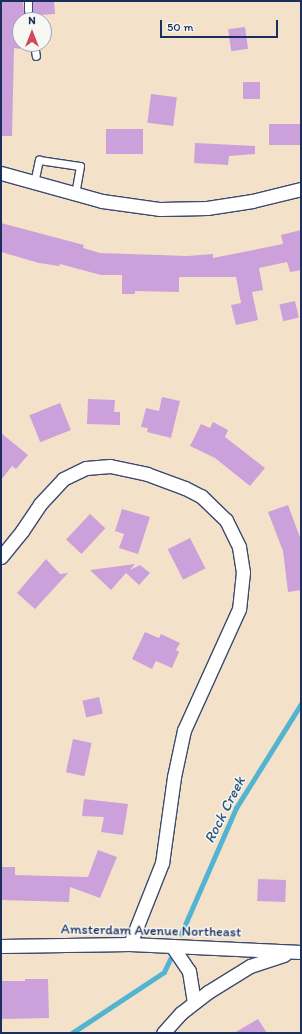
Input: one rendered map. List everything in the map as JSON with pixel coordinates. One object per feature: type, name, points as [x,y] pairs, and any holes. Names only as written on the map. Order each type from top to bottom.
[{"type":"street","points":[[1,173],[75,194],[144,207],[184,209],[245,202],[301,189]]},
{"type":"street","points":[[1,557],[40,504],[63,479],[86,468],[110,466],[154,476],[201,496],[226,520],[238,547],[243,572],[240,602],[184,730],[174,777],[162,862],[130,944]]},
{"type":"street","name":"Amsterdam Avenue Northeast","points":[[1,946],[130,944],[300,952]]},
{"type":"street","points":[[172,946],[189,971],[194,1001]]},
{"type":"street","points":[[163,1033],[194,1001],[250,966],[300,952]]},
{"type":"lane","points":[[28,1],[28,10]]},
{"type":"lane","points":[[35,52],[36,56]]},
{"type":"lane","points":[[34,183],[39,160],[80,166],[75,194]]},
{"type":"building","points":[[1,1],[23,1],[24,12],[12,12],[12,52],[14,52],[12,136],[1,136]]},
{"type":"building","points":[[33,1],[54,1],[55,14],[52,14],[52,12],[32,12]]},
{"type":"building","points":[[245,27],[248,49],[231,51],[228,29]]},
{"type":"building","points":[[243,82],[260,82],[260,99],[243,99]]},
{"type":"building","points":[[151,94],[177,97],[173,126],[147,123]]},
{"type":"building","points":[[269,124],[301,124],[301,145],[269,145]]},
{"type":"building","points":[[106,129],[143,129],[143,154],[106,154]]},
{"type":"building","points":[[195,143],[255,146],[255,154],[229,156],[228,165],[194,163]]},
{"type":"building","points":[[1,223],[84,245],[83,248],[100,253],[187,256],[213,254],[213,258],[283,244],[281,235],[301,230],[301,270],[290,272],[287,262],[259,268],[263,290],[252,292],[258,320],[236,325],[231,305],[241,303],[236,277],[179,277],[179,292],[135,291],[135,294],[122,294],[122,275],[101,275],[60,264],[59,266],[39,263],[1,252]]},
{"type":"building","points":[[295,301],[299,318],[283,321],[279,305]]},
{"type":"building","points":[[162,397],[180,401],[171,438],[147,432],[148,428],[141,427],[146,408],[159,411]]},
{"type":"building","points":[[88,399],[115,400],[114,412],[120,412],[120,425],[87,424]]},
{"type":"building","points":[[60,403],[71,430],[40,442],[29,415]]},
{"type":"building","points":[[213,422],[228,430],[225,437],[265,468],[250,486],[215,458],[190,446],[201,424],[210,428]]},
{"type":"building","points":[[1,433],[28,455],[16,469],[12,466],[1,480]]},
{"type":"building","points":[[288,505],[301,540],[301,590],[288,592],[283,551],[268,512]]},
{"type":"building","points":[[122,509],[150,517],[138,554],[119,548],[124,534],[115,531]]},
{"type":"building","points":[[90,514],[105,528],[81,554],[66,540]]},
{"type":"building","points":[[190,538],[205,568],[183,580],[168,549]]},
{"type":"building","points":[[46,559],[60,574],[68,573],[35,609],[17,593]]},
{"type":"building","points":[[135,564],[130,570],[140,565],[150,573],[139,585],[126,573],[111,590],[90,570]]},
{"type":"building","points":[[145,632],[159,638],[161,634],[180,643],[176,650],[179,652],[172,668],[156,661],[152,669],[132,659]]},
{"type":"building","points":[[99,697],[103,714],[86,717],[82,701]]},
{"type":"building","points":[[73,739],[92,743],[85,776],[66,772]]},
{"type":"building","points":[[84,799],[128,804],[123,835],[101,832],[104,817],[82,816]]},
{"type":"building","points":[[98,850],[117,857],[100,898],[70,887],[69,902],[1,900],[1,867],[15,867],[15,875],[88,877]]},
{"type":"building","points":[[258,879],[286,880],[285,902],[257,901]]},
{"type":"building","points":[[25,979],[48,979],[49,1018],[1,1019],[1,981],[25,981]]},
{"type":"building","points":[[258,1019],[267,1033],[234,1033]]},
{"type":"waterway","name":"Rock Creek","points":[[181,934],[236,808],[301,704]]},
{"type":"waterway","name":"Rock Creek","points":[[72,1033],[164,972],[170,959]]}]
